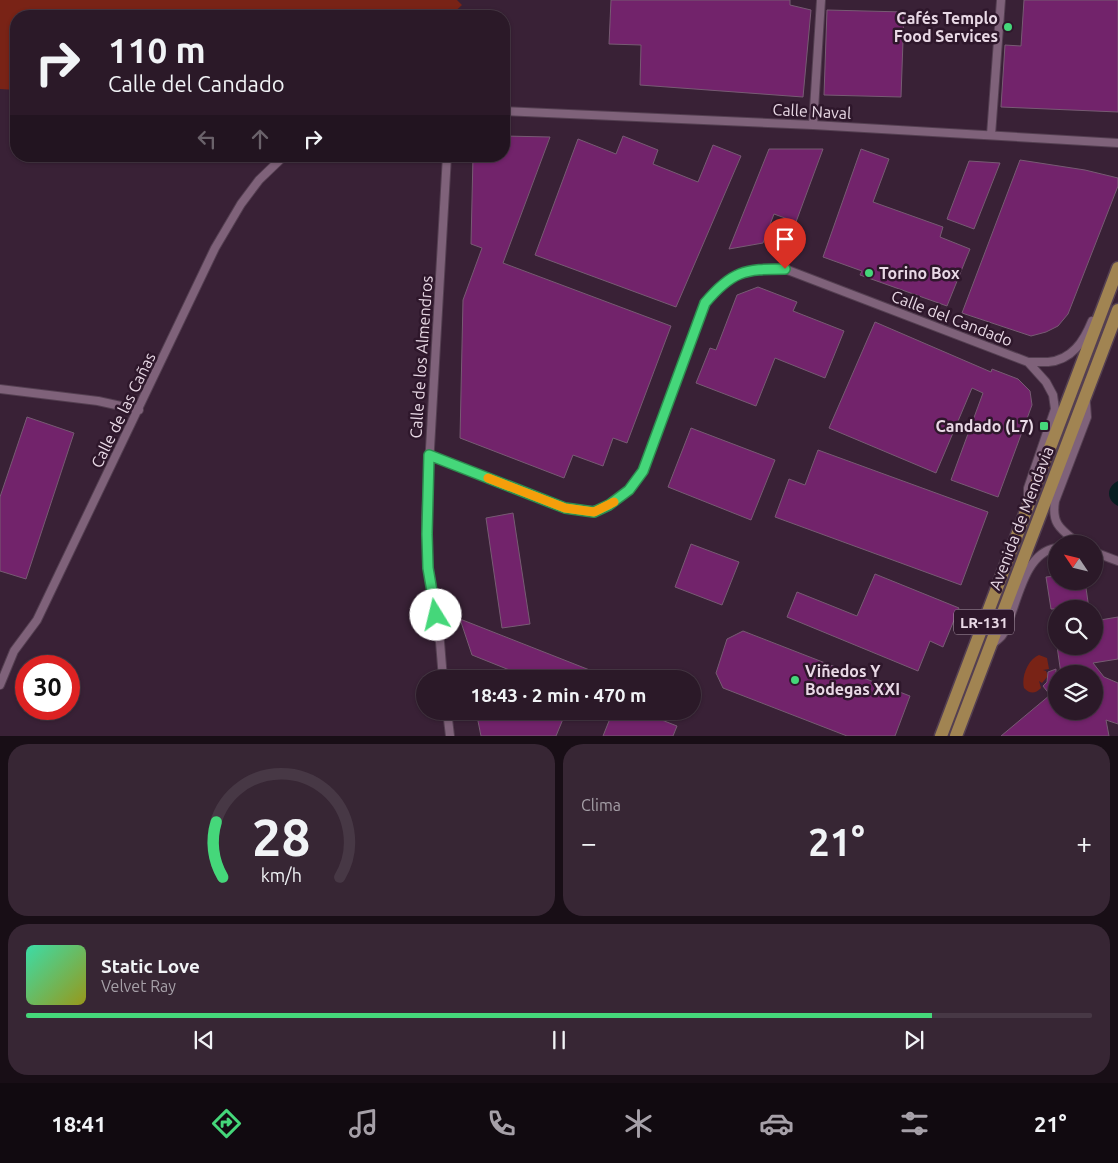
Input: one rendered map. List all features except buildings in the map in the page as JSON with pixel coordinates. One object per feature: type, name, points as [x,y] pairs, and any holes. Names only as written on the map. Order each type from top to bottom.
[{"type":"main road","name":"Avenida de Mendavia","points":[[941,736],[1118,266]]},
{"type":"main road","name":"Avenida de Mendavia","points":[[956,736],[1118,310]]},
{"type":"street","points":[[813,125],[822,0]]},
{"type":"street","points":[[990,135],[1001,0]]},
{"type":"street","name":"Calle Naval","points":[[510,110],[813,125],[1118,143]]},
{"type":"street","name":"Calle de las Cañas","points":[[0,685],[14,650],[37,620],[215,248],[241,204],[259,180],[278,162]]},
{"type":"street","name":"Calle de los Almendros","points":[[443,670],[428,568],[426,516],[447,162]]},
{"type":"street","name":"Calle del Candado","points":[[429,455],[565,508],[594,512],[609,505],[629,490],[643,471],[705,303],[717,288],[735,275],[757,269],[785,269],[1028,362],[1050,362],[1062,359],[1074,352],[1083,341],[1110,273],[1118,266]]},
{"type":"street","name":"Avenida de Mendavia","points":[[1027,508],[1028,488],[1055,409],[1053,395],[1046,382],[1028,362]]},
{"type":"street","points":[[0,389],[98,401],[139,410]]},
{"type":"street","name":"Avenida de Mendavia","points":[[1066,535],[1056,522],[1053,512],[1055,501],[1087,417],[1085,396]]},
{"type":"street","points":[[991,646],[1003,635],[1031,566],[1048,550]]},
{"type":"street","points":[[1103,555],[1118,561]]},
{"type":"street","points":[[448,720],[450,736]]},
{"type":"shaded area","points":[[0,0],[457,0],[462,5],[457,10],[10,10],[10,90],[0,89]]},
{"type":"shaded area","points":[[1118,481],[1118,506],[1111,500],[1109,494],[1111,487]]},
{"type":"shaded area","points":[[1039,655],[1047,658],[1048,669],[1043,670],[1046,671],[1048,676],[1042,683],[1039,681],[1041,688],[1035,692],[1030,692],[1024,688],[1023,684],[1029,664]]},
{"type":"slow traffic","points":[[488,478],[565,508],[594,512],[614,502]]},
{"type":"place","name":"Cafés Templo Food Services","points":[[1008,27]]},
{"type":"place","name":"Torino Box","points":[[869,273]]},
{"type":"place","name":"Candado (L7)","points":[[1044,426]]},
{"type":"place","name":"Viñedos Y Bodegas XXI","points":[[795,680]]},
{"type":"route","points":[[436,615],[428,568],[426,516],[429,455],[565,508],[594,512],[609,505],[629,490],[643,471],[705,303],[717,288],[735,275],[757,269],[785,269]]}]
